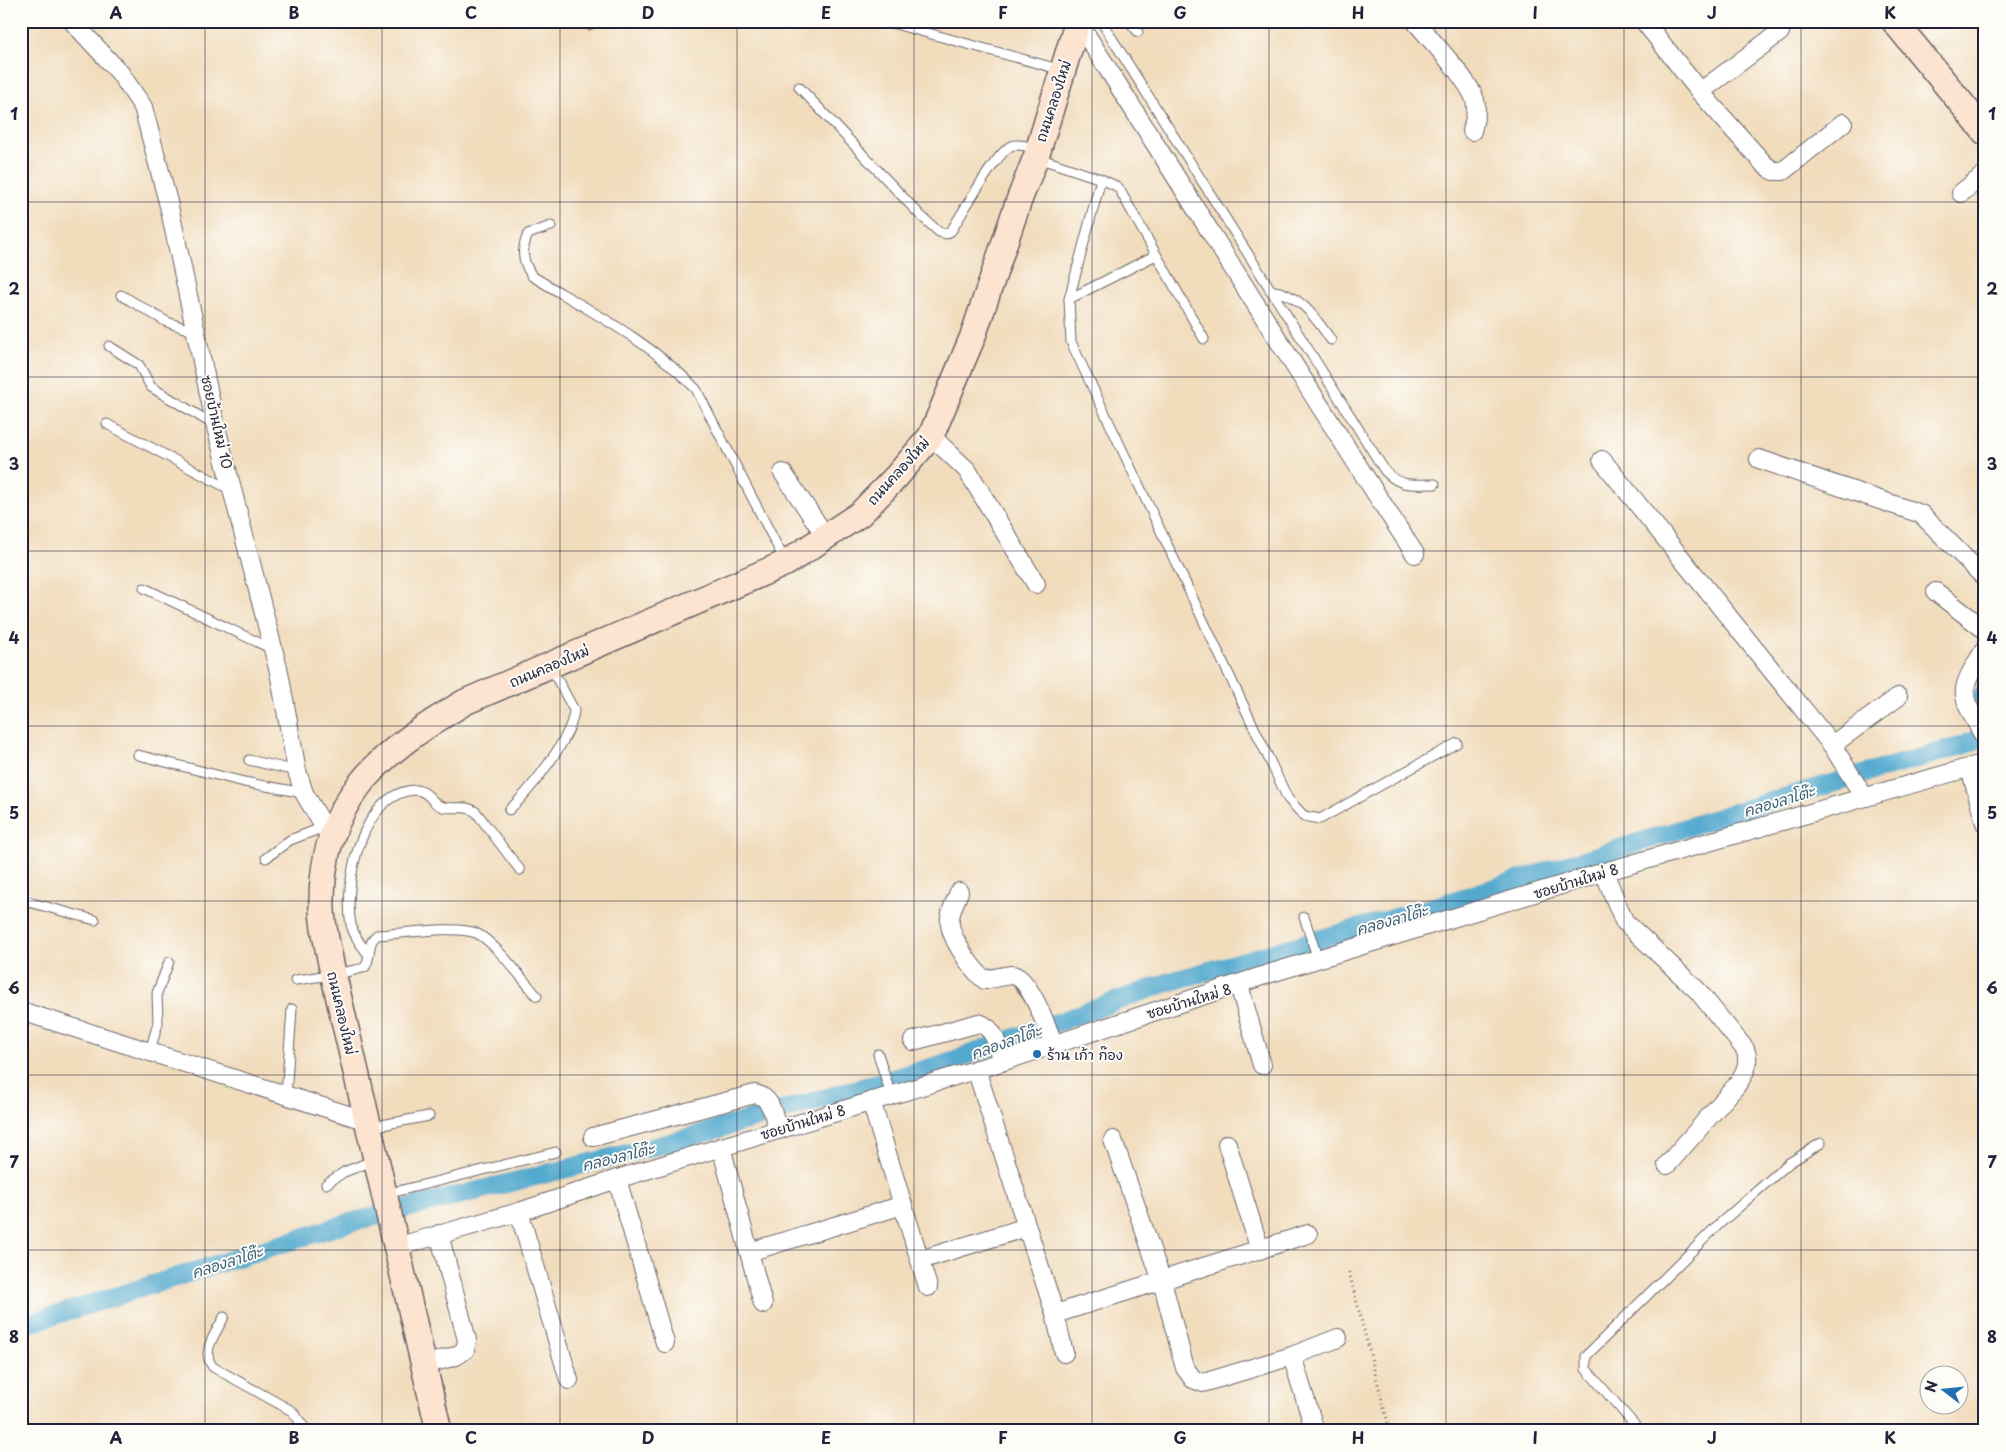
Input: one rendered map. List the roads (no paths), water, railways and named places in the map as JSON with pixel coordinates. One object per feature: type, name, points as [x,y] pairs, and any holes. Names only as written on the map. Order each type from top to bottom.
[{"type":"street","name":"ซอยบ้านใหม่ 10","points":[[72,21],[120,73],[143,107],[169,206],[216,426],[279,672],[297,771],[304,793],[328,833]]},
{"type":"street","points":[[1415,21],[1464,81],[1474,99],[1476,112],[1472,131]]},
{"type":"street","points":[[1644,21],[1700,92],[1764,164],[1773,171],[1784,171],[1842,123]]},
{"type":"street","points":[[1894,21],[1985,132]]},
{"type":"street","name":"ถนนคลองใหม่","points":[[439,1431],[332,973],[322,912],[328,833],[368,772],[397,746],[465,702],[786,563],[860,514],[897,476],[931,436],[973,336],[1037,153],[1063,70],[1086,22]]},
{"type":"street","points":[[1086,22],[1299,375],[1415,554]]},
{"type":"street","points":[[1700,92],[1780,32]]},
{"type":"street","points":[[1961,192],[1985,174]]},
{"type":"street","points":[[931,436],[967,470],[1036,584]]},
{"type":"street","points":[[1759,459],[1910,508],[1921,514],[1985,578]]},
{"type":"street","points":[[1602,460],[1832,745],[1855,784]]},
{"type":"street","points":[[782,473],[826,538]]},
{"type":"street","points":[[1936,592],[1985,630]]},
{"type":"street","points":[[1983,734],[1963,696],[1963,689],[1966,679],[1985,649]]},
{"type":"street","points":[[1832,745],[1898,697]]},
{"type":"street","points":[[1977,765],[1985,823]]},
{"type":"street","name":"ซอยบ้านใหม่ 8","points":[[394,1239],[439,1234],[519,1212],[721,1147],[774,1116],[871,1101],[890,1090],[976,1069],[998,1050],[1049,1032],[1239,985],[1316,954],[1604,872],[1855,784],[1977,765]]},
{"type":"street","points":[[1604,872],[1624,921],[1698,991],[1745,1049],[1748,1056],[1745,1073],[1736,1086],[1667,1165]]},
{"type":"street","points":[[959,892],[950,917],[950,929],[970,965],[985,980],[1012,975],[1023,981],[1049,1032]]},
{"type":"street","points":[[1239,985],[1262,1065]]},
{"type":"street","points":[[21,1011],[150,1051],[367,1124]]},
{"type":"street","points":[[913,1041],[979,1023],[988,1026],[998,1050]]},
{"type":"street","points":[[976,1069],[1055,1314],[1064,1353]]},
{"type":"street","points":[[593,1138],[754,1094],[763,1095],[774,1116]]},
{"type":"street","points":[[871,1101],[928,1287]]},
{"type":"street","points":[[1113,1140],[1162,1281],[1185,1368],[1193,1379],[1203,1383],[1292,1356],[1338,1338]]},
{"type":"street","points":[[1227,1144],[1260,1250]]},
{"type":"street","points":[[721,1147],[764,1304]]},
{"type":"street","points":[[617,1179],[665,1343]]},
{"type":"street","points":[[749,1252],[903,1205]]},
{"type":"street","points":[[519,1212],[569,1380]]},
{"type":"street","points":[[920,1260],[1027,1227]]},
{"type":"street","points":[[423,1364],[456,1356],[465,1350],[467,1340],[439,1234]]},
{"type":"street","points":[[1055,1314],[1308,1234]]},
{"type":"street","points":[[1292,1356],[1315,1431]]},
{"type":"lane","points":[[884,21],[1063,70]]},
{"type":"lane","points":[[1129,21],[1138,32]]},
{"type":"lane","points":[[1086,22],[1270,290],[1384,471],[1394,481],[1403,484],[1435,484]]},
{"type":"lane","points":[[799,87],[920,215],[939,232],[946,234],[951,231],[996,161],[1009,147],[1015,145],[1101,179],[1118,188],[1204,339]]},
{"type":"lane","points":[[1101,179],[1069,299],[1071,342],[1288,799],[1304,816],[1320,819],[1457,743]]},
{"type":"lane","points":[[551,226],[528,234],[523,244],[522,255],[525,266],[532,276],[656,352],[678,370],[696,389],[786,563]]},
{"type":"lane","points":[[1069,299],[1156,255]]},
{"type":"lane","points":[[1270,290],[1283,292],[1300,302],[1312,314],[1331,340]]},
{"type":"lane","points":[[121,295],[167,322],[196,332]]},
{"type":"lane","points":[[109,346],[139,365],[150,386],[216,426]]},
{"type":"lane","points":[[107,424],[233,491]]},
{"type":"lane","points":[[144,588],[273,649]]},
{"type":"lane","points":[[509,810],[538,777],[562,742],[574,717],[574,710],[550,666]]},
{"type":"lane","points":[[138,755],[261,785],[304,793]]},
{"type":"lane","points":[[249,760],[297,771]]},
{"type":"lane","points":[[368,954],[356,938],[352,925],[350,902],[352,871],[357,850],[367,826],[382,804],[400,793],[417,790],[426,793],[442,807],[470,808],[476,812],[520,870]]},
{"type":"lane","points":[[266,858],[290,840],[328,833]]},
{"type":"lane","points":[[21,900],[95,920]]},
{"type":"lane","points":[[1304,917],[1316,954]]},
{"type":"lane","points":[[295,980],[360,970],[366,966],[373,939],[377,935],[462,929],[478,934],[489,942],[537,996]]},
{"type":"lane","points":[[150,1051],[158,1023],[157,993],[169,962]]},
{"type":"lane","points":[[286,1096],[292,1009]]},
{"type":"lane","points":[[878,1054],[890,1090]]},
{"type":"lane","points":[[367,1124],[429,1116]]},
{"type":"lane","points":[[1640,1431],[1586,1368],[1586,1356],[1717,1226],[1789,1163],[1821,1143]]},
{"type":"lane","points":[[385,1199],[556,1152]]},
{"type":"lane","points":[[326,1184],[344,1172],[376,1160]]},
{"type":"lane","points":[[224,1317],[207,1353],[207,1360],[213,1367],[292,1411],[308,1431]]},
{"type":"waterway","name":"คลองลาโต๊ะ","points":[[1985,691],[1982,696],[1985,702]]},
{"type":"waterway","name":"คลองลาโต๊ะ","points":[[21,1326],[348,1223],[669,1143],[940,1065],[1166,983],[1436,906],[1758,805],[1964,745],[1985,736]]},
{"type":"place","name":"ร้าน เก้า ก๊อง","points":[[1037,1054]]}]
